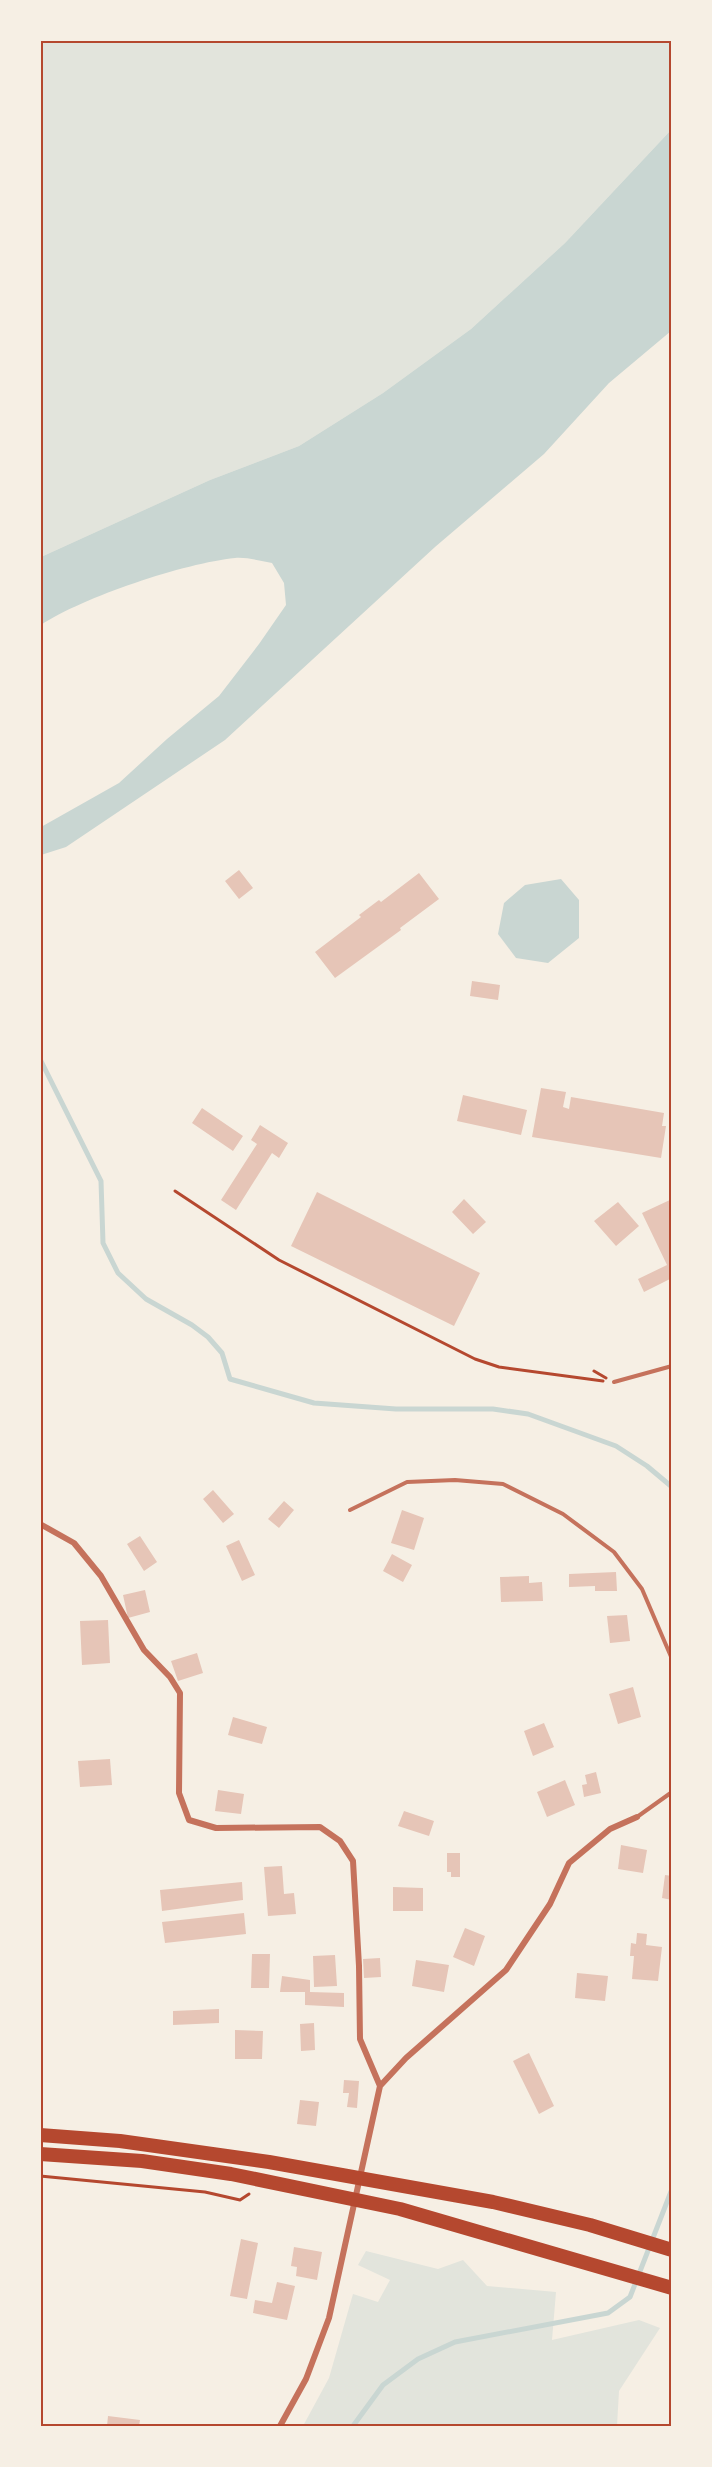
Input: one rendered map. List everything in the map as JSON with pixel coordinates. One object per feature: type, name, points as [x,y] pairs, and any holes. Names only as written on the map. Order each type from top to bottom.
[{"type":"main road","points":[[40,2135],[120,2141],[269,2162],[493,2202],[590,2225],[672,2250]]},
{"type":"main road","points":[[40,2154],[142,2161],[220,2172],[400,2209],[672,2288]]},
{"type":"street","points":[[40,1524],[74,1543],[101,1576],[144,1650],[170,1677],[180,1693],[179,1793],[189,1820],[216,1828],[320,1827],[340,1841],[353,1861],[359,1966],[360,2039],[380,2086]]},
{"type":"street","points":[[280,2427],[318,2351],[337,2289],[380,2086],[406,2058],[507,1970],[550,1904],[568,1863],[610,1829],[637,1816]]},
{"type":"lane","points":[[614,1382],[672,1366]]},
{"type":"lane","points":[[350,1510],[407,1482],[455,1480],[503,1484],[563,1514],[614,1552],[642,1589],[672,1659]]},
{"type":"lane","points":[[637,1816],[672,1792]]},
{"type":"path","points":[[176,1191],[279,1260],[475,1359],[499,1367],[614,1382]]},
{"type":"path","points":[[40,2176],[205,2192],[240,2200],[258,2189]]},
{"type":"shaded area","points":[[41,41],[671,41],[671,130],[565,243],[471,329],[383,393],[299,446],[210,480],[41,557]]},
{"type":"shaded area","points":[[671,130],[671,331],[609,383],[544,454],[435,547],[225,740],[66,847],[41,855],[41,827],[119,783],[219,696],[286,605],[284,583],[272,563],[235,558],[190,567],[135,583],[82,603],[41,625],[41,557],[210,480],[299,446],[383,393],[471,329],[565,243]]},
{"type":"shaded area","points":[[561,879],[579,900],[579,938],[548,963],[516,958],[498,934],[504,903],[525,885]]},
{"type":"shaded area","points":[[366,2251],[438,2269],[463,2260],[487,2286],[556,2292],[552,2340],[639,2320],[660,2328],[619,2391],[617,2426],[303,2426],[329,2378],[353,2294],[378,2302],[390,2280],[358,2265]]},
{"type":"building","points":[[239,870],[253,888],[239,899],[225,881]]},
{"type":"building","points":[[419,873],[439,899],[335,978],[315,952],[361,917],[359,915],[379,900],[381,902]]},
{"type":"building","points":[[472,981],[500,985],[498,1000],[470,996]]},
{"type":"building","points":[[541,1088],[566,1092],[563,1107],[569,1109],[571,1097],[664,1113],[662,1126],[666,1126],[661,1158],[532,1137]]},
{"type":"building","points":[[463,1095],[527,1110],[521,1135],[457,1121]]},
{"type":"building","points":[[202,1108],[243,1136],[233,1151],[192,1123]]},
{"type":"building","points":[[260,1125],[288,1143],[279,1158],[272,1153],[236,1210],[221,1200],[257,1144],[251,1140]]},
{"type":"building","points":[[317,1192],[480,1273],[454,1326],[291,1246]]},
{"type":"building","points":[[464,1199],[486,1222],[473,1234],[452,1212]]},
{"type":"building","points":[[672,1199],[672,1278],[644,1292],[638,1279],[667,1265],[642,1213]]},
{"type":"building","points":[[618,1202],[639,1226],[616,1246],[594,1221]]},
{"type":"building","points":[[213,1490],[234,1514],[223,1523],[203,1499]]},
{"type":"building","points":[[284,1501],[294,1510],[279,1528],[268,1519]]},
{"type":"building","points":[[402,1510],[424,1518],[414,1550],[391,1543]]},
{"type":"building","points":[[140,1536],[157,1562],[144,1571],[127,1544]]},
{"type":"building","points":[[239,1540],[255,1575],[242,1581],[226,1546]]},
{"type":"building","points":[[392,1554],[412,1565],[403,1582],[383,1571]]},
{"type":"building","points":[[616,1572],[617,1591],[595,1591],[595,1586],[569,1587],[569,1574]]},
{"type":"building","points":[[529,1576],[529,1583],[542,1582],[543,1601],[501,1602],[500,1577]]},
{"type":"building","points":[[145,1590],[150,1612],[128,1618],[123,1595]]},
{"type":"building","points":[[627,1615],[630,1641],[610,1643],[607,1616]]},
{"type":"building","points":[[108,1620],[110,1663],[82,1665],[80,1621]]},
{"type":"building","points":[[197,1653],[203,1673],[178,1681],[171,1661]]},
{"type":"building","points":[[633,1687],[641,1717],[618,1724],[609,1694]]},
{"type":"building","points":[[233,1717],[267,1727],[262,1744],[228,1735]]},
{"type":"building","points":[[544,1723],[554,1747],[533,1756],[524,1731]]},
{"type":"building","points":[[110,1759],[112,1785],[80,1787],[78,1761]]},
{"type":"building","points":[[596,1772],[601,1793],[584,1797],[582,1785],[587,1784],[585,1775]]},
{"type":"building","points":[[565,1780],[575,1805],[547,1817],[537,1792]]},
{"type":"building","points":[[218,1790],[244,1794],[241,1814],[215,1811]]},
{"type":"building","points":[[404,1811],[434,1821],[429,1836],[398,1826]]},
{"type":"building","points":[[621,1845],[647,1850],[643,1873],[618,1869]]},
{"type":"building","points":[[447,1853],[460,1853],[460,1877],[451,1877],[451,1872],[447,1872]]},
{"type":"building","points":[[282,1866],[284,1894],[294,1893],[296,1914],[268,1916],[264,1867]]},
{"type":"building","points":[[665,1875],[672,1876],[672,1900],[662,1898]]},
{"type":"building","points":[[242,1882],[243,1900],[162,1911],[160,1890]]},
{"type":"building","points":[[393,1887],[423,1888],[423,1911],[393,1911]]},
{"type":"building","points":[[244,1913],[246,1934],[165,1943],[162,1922]]},
{"type":"building","points":[[465,1928],[485,1936],[474,1966],[453,1957]]},
{"type":"building","points":[[637,1933],[647,1934],[646,1945],[662,1947],[658,1981],[632,1979],[634,1956],[630,1956],[631,1943],[636,1944]]},
{"type":"building","points":[[252,1954],[270,1954],[269,1988],[251,1988]]},
{"type":"building","points":[[335,1955],[337,1986],[314,1987],[313,1956]]},
{"type":"building","points":[[380,1958],[381,1977],[364,1978],[363,1959]]},
{"type":"building","points":[[416,1960],[449,1965],[444,1992],[412,1986]]},
{"type":"building","points":[[577,1973],[608,1976],[605,2001],[575,1998]]},
{"type":"building","points":[[282,1976],[310,1980],[310,1992],[344,1993],[344,2007],[305,2005],[305,1992],[280,1992]]},
{"type":"building","points":[[219,2009],[219,2023],[173,2025],[173,2011]]},
{"type":"building","points":[[314,2023],[315,2050],[301,2051],[300,2024]]},
{"type":"building","points":[[235,2030],[263,2031],[262,2059],[235,2059]]},
{"type":"building","points":[[529,2053],[554,2106],[539,2114],[513,2061]]},
{"type":"building","points":[[344,2080],[359,2081],[357,2108],[347,2107],[349,2093],[343,2093]]},
{"type":"building","points":[[300,2100],[319,2102],[316,2126],[297,2124]]},
{"type":"building","points":[[241,2239],[258,2243],[247,2299],[230,2296]]},
{"type":"building","points":[[294,2247],[322,2252],[317,2280],[296,2276],[297,2267],[291,2266]]},
{"type":"building","points":[[277,2282],[295,2286],[287,2320],[253,2313],[255,2300],[272,2303]]},
{"type":"building","points":[[108,2416],[140,2420],[139,2426],[107,2426]]},
{"type":"waterway","points":[[40,1059],[101,1181],[103,1243],[118,1273],[146,1299],[192,1325],[208,1337],[222,1353],[230,1379],[314,1403],[396,1409],[493,1409],[528,1414],[616,1446],[647,1466],[672,1487]]},
{"type":"waterway","points":[[353,2426],[383,2385],[418,2359],[455,2342],[608,2313],[630,2297],[672,2189]]}]
